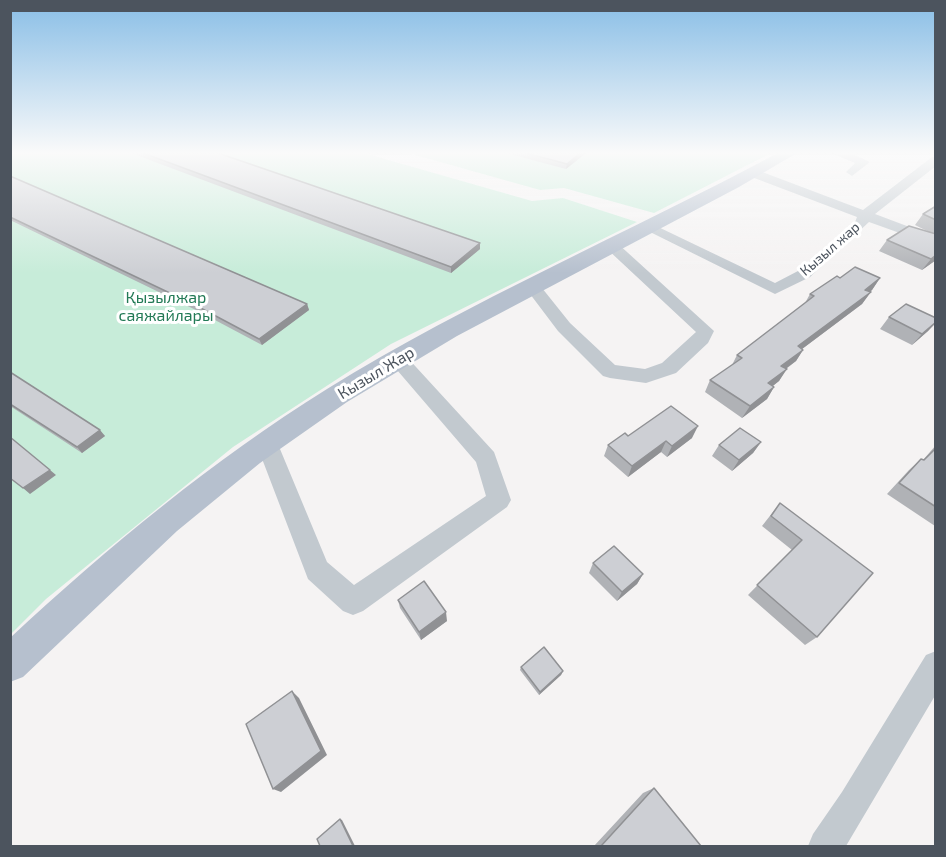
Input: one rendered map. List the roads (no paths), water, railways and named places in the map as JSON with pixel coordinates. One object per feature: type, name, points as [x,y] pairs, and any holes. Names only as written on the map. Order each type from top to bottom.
[{"type":"main road","name":"Кызыл Жар","points":[[10,664],[129,552],[202,491],[267,443],[398,359],[532,286],[714,193]]},
{"type":"street","points":[[806,193],[936,242]]},
{"type":"street","name":"Кызыл жар","points":[[647,227],[775,289],[804,274],[861,224],[865,215],[891,193]]},
{"type":"street","points":[[532,286],[564,327],[610,372],[646,375],[669,368],[702,339],[705,331],[611,245]]},
{"type":"street","points":[[267,443],[317,570],[353,602],[499,500],[486,458],[398,359]]},
{"type":"street","points":[[825,846],[854,804],[936,664]]},
{"type":"park label","name":"Қызылжар саяжайлары","points":[[166,307]]}]
